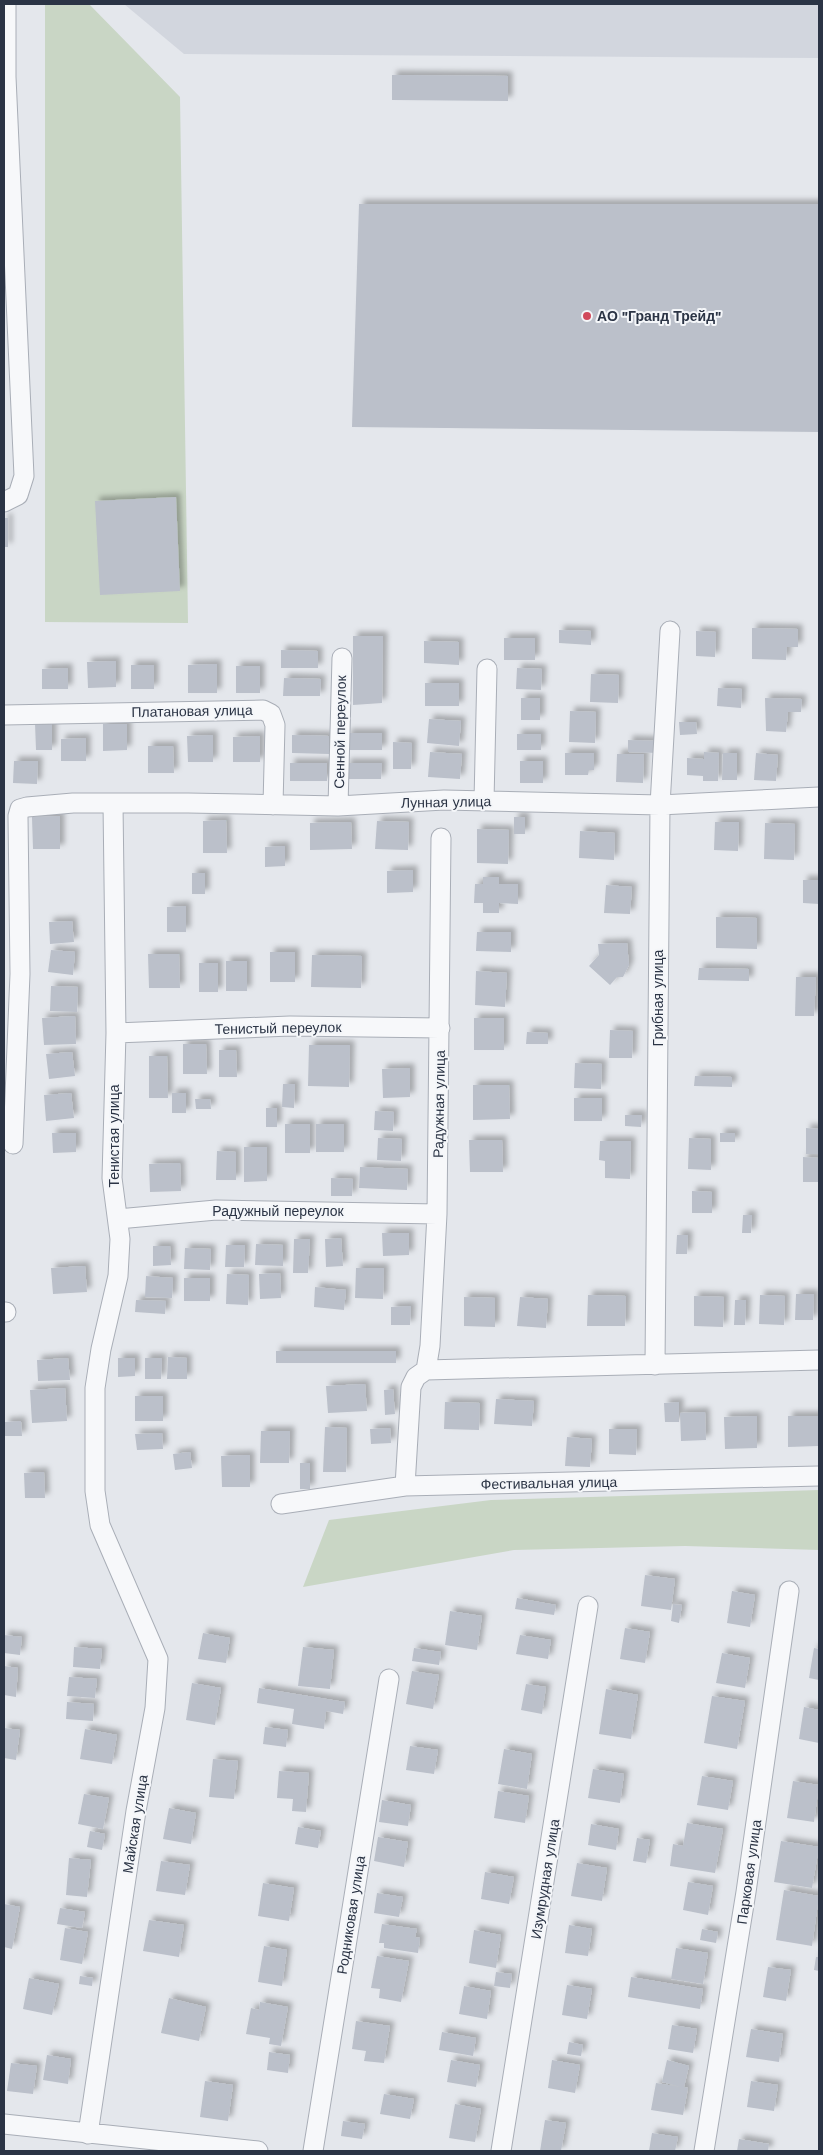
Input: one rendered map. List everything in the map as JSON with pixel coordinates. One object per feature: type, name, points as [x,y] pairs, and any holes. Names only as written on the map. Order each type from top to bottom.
[{"type":"street","points":[[4,502],[18,495],[24,476],[7,176],[6,4]]},
{"type":"street","name":"Грибная улица","points":[[655,1365],[660,805],[670,631]]},
{"type":"street","name":"Сенной переулок","points":[[338,806],[342,658]]},
{"type":"street","points":[[484,801],[487,669]]},
{"type":"street","name":"Платановая улица","points":[[13,715],[263,710],[271,714],[275,725],[273,804]]},
{"type":"street","name":"Лунная улица","points":[[11,871],[18,816],[20,809],[27,806],[73,804],[273,804],[338,806],[444,800],[660,805],[819,797]]},
{"type":"street","name":"Тенистая улица","points":[[100,1525],[95,1491],[95,1388],[101,1349],[118,1276],[120,1239],[112,1178],[116,1033],[112,804]]},
{"type":"street","name":"Радужная улица","points":[[426,1370],[430,1346],[437,1214],[441,838]]},
{"type":"street","points":[[11,871],[14,1144]]},
{"type":"street","name":"Тенистый переулок","points":[[116,1033],[290,1026],[440,1028]]},
{"type":"street","name":"Радужный переулок","points":[[118,1219],[216,1210],[437,1214]]},
{"type":"street","points":[[405,1486],[411,1387],[416,1377],[426,1370],[819,1360]]},
{"type":"street","name":"Фестивальная улица","points":[[281,1504],[405,1486],[819,1476]]},
{"type":"street","name":"Майская улица","points":[[88,2134],[136,1812],[155,1708],[158,1659],[100,1525]]},
{"type":"street","name":"Парковая улица","points":[[704,2151],[746,1892],[789,1591]]},
{"type":"street","name":"Изумрудная улица","points":[[501,2151],[588,1606]]},
{"type":"street","name":"Родниковая улица","points":[[313,2151],[389,1679]]},
{"type":"street","points":[[4,2124],[258,2151]]},
{"type":"shaded area","points":[[124,4],[819,4],[819,58],[184,54]]},
{"type":"green space","points":[[45,4],[89,4],[180,97],[188,623],[45,622]]},
{"type":"green space","points":[[819,1490],[819,1550],[685,1546],[514,1550],[303,1587],[329,1520],[491,1500]]},
{"type":"building","points":[[392,75],[508,76],[508,101],[392,100]]},
{"type":"building","name":"АО \"Гранд Трейд\"","points":[[359,204],[819,204],[819,432],[352,427]]},
{"type":"building","points":[[176,497],[180,591],[100,595],[95,501]]},
{"type":"building","points":[[4,518],[8,518],[8,547],[4,547]]},
{"type":"building","points":[[752,628],[798,629],[798,647],[787,647],[786,660],[752,659]]},
{"type":"building","points":[[559,630],[591,631],[591,645],[559,643]]},
{"type":"building","points":[[696,631],[716,632],[715,657],[696,656]]},
{"type":"building","points":[[353,636],[383,636],[382,703],[353,705]]},
{"type":"building","points":[[504,638],[535,638],[535,660],[504,660]]},
{"type":"building","points":[[424,641],[459,642],[459,665],[424,663]]},
{"type":"building","points":[[281,650],[318,651],[318,668],[281,668]]},
{"type":"building","points":[[116,661],[116,687],[88,688],[87,662]]},
{"type":"building","points":[[217,664],[217,693],[188,693],[188,665]]},
{"type":"building","points":[[131,665],[154,665],[154,689],[131,689]]},
{"type":"building","points":[[236,666],[260,666],[260,693],[236,693]]},
{"type":"building","points":[[68,668],[68,689],[42,689],[42,669]]},
{"type":"building","points":[[517,668],[542,669],[541,690],[516,689]]},
{"type":"building","points":[[591,674],[619,675],[618,703],[590,702]]},
{"type":"building","points":[[284,678],[321,679],[320,696],[283,696]]},
{"type":"building","points":[[425,683],[459,683],[459,706],[425,706]]},
{"type":"building","points":[[718,688],[742,689],[741,708],[717,706]]},
{"type":"building","points":[[521,698],[540,698],[540,720],[521,720]]},
{"type":"building","points":[[765,698],[802,699],[801,712],[788,712],[786,732],[766,731]]},
{"type":"building","points":[[570,711],[596,712],[595,743],[569,742]]},
{"type":"building","points":[[429,719],[461,721],[459,746],[427,743]]},
{"type":"building","points":[[679,722],[696,722],[697,734],[680,735]]},
{"type":"building","points":[[35,723],[52,723],[52,750],[36,750]]},
{"type":"building","points":[[103,724],[127,724],[127,750],[103,751]]},
{"type":"building","points":[[347,733],[382,733],[382,750],[346,750]]},
{"type":"building","points":[[517,734],[541,734],[541,750],[517,750]]},
{"type":"building","points":[[213,735],[213,762],[188,762],[187,736]]},
{"type":"building","points":[[292,735],[329,736],[329,754],[292,753]]},
{"type":"building","points":[[260,736],[260,762],[233,762],[233,737]]},
{"type":"building","points":[[86,738],[86,761],[61,761],[61,739]]},
{"type":"building","points":[[628,740],[658,741],[658,753],[628,752]]},
{"type":"building","points":[[393,742],[412,743],[411,769],[393,769]]},
{"type":"building","points":[[148,746],[173,746],[174,773],[148,773]]},
{"type":"building","points":[[430,752],[462,754],[460,779],[428,777]]},
{"type":"building","points":[[704,752],[719,753],[718,781],[703,781],[703,776],[687,775],[687,758],[704,759]]},
{"type":"building","points":[[565,753],[594,753],[594,770],[589,770],[588,775],[565,775]]},
{"type":"building","points":[[723,753],[737,753],[737,780],[722,780]]},
{"type":"building","points":[[756,753],[778,755],[776,781],[754,780]]},
{"type":"building","points":[[617,754],[644,754],[643,783],[616,782]]},
{"type":"building","points":[[14,761],[38,761],[37,784],[13,783]]},
{"type":"building","points":[[520,761],[543,761],[543,783],[520,783]]},
{"type":"building","points":[[290,763],[327,763],[327,781],[290,781]]},
{"type":"building","points":[[346,763],[382,763],[381,779],[346,779]]},
{"type":"building","points":[[60,816],[60,849],[33,849],[32,817]]},
{"type":"building","points":[[514,817],[525,817],[525,834],[514,834]]},
{"type":"building","points":[[226,820],[227,853],[203,853],[203,821]]},
{"type":"building","points":[[377,821],[409,822],[408,850],[375,849]]},
{"type":"building","points":[[351,822],[352,849],[310,850],[310,823]]},
{"type":"building","points":[[715,822],[739,822],[738,851],[714,850]]},
{"type":"building","points":[[765,823],[795,824],[794,860],[764,859]]},
{"type":"building","points":[[477,829],[509,830],[508,864],[477,863]]},
{"type":"building","points":[[580,831],[615,833],[614,860],[579,858]]},
{"type":"building","points":[[285,846],[285,866],[265,867],[265,847]]},
{"type":"building","points":[[413,870],[413,892],[387,893],[387,871]]},
{"type":"building","points":[[192,873],[205,873],[205,894],[192,894]]},
{"type":"building","points":[[483,877],[499,877],[499,884],[518,884],[518,904],[499,903],[499,913],[483,913],[483,903],[474,903],[475,884],[483,884]]},
{"type":"building","points":[[803,880],[819,880],[819,904],[803,903]]},
{"type":"building","points":[[606,885],[632,887],[630,914],[604,913]]},
{"type":"building","points":[[186,906],[186,932],[167,932],[167,907]]},
{"type":"building","points":[[716,917],[757,918],[757,949],[716,948]]},
{"type":"building","points":[[72,921],[74,942],[50,944],[49,922]]},
{"type":"building","points":[[477,932],[511,932],[511,952],[476,951]]},
{"type":"building","points":[[627,943],[629,965],[623,977],[617,977],[610,985],[589,966],[599,955],[598,944]]},
{"type":"building","points":[[51,950],[75,952],[73,975],[48,972]]},
{"type":"building","points":[[270,952],[295,952],[295,982],[270,982]]},
{"type":"building","points":[[148,954],[179,954],[180,988],[149,988]]},
{"type":"building","points":[[312,955],[362,956],[361,988],[311,987]]},
{"type":"building","points":[[226,961],[247,961],[247,991],[226,991]]},
{"type":"building","points":[[199,963],[218,963],[218,992],[199,992]]},
{"type":"building","points":[[699,968],[749,969],[749,981],[698,980]]},
{"type":"building","points":[[476,971],[507,973],[505,1007],[475,1005]]},
{"type":"building","points":[[796,977],[816,977],[814,1016],[795,1016]]},
{"type":"building","points":[[51,986],[78,987],[77,1012],[50,1011]]},
{"type":"building","points":[[75,1016],[76,1044],[44,1045],[42,1018]]},
{"type":"building","points":[[474,1018],[504,1018],[504,1050],[474,1050]]},
{"type":"building","points":[[610,1030],[633,1031],[632,1058],[609,1058]]},
{"type":"building","points":[[527,1032],[548,1033],[548,1044],[526,1044]]},
{"type":"building","points":[[183,1044],[206,1044],[207,1074],[183,1074]]},
{"type":"building","points":[[309,1045],[350,1045],[349,1087],[308,1086]]},
{"type":"building","points":[[219,1050],[236,1050],[237,1077],[219,1077]]},
{"type":"building","points":[[72,1052],[75,1076],[49,1079],[46,1054]]},
{"type":"building","points":[[149,1056],[167,1056],[168,1098],[149,1098]]},
{"type":"building","points":[[575,1063],[602,1064],[601,1089],[574,1088]]},
{"type":"building","points":[[410,1068],[410,1097],[383,1098],[382,1069]]},
{"type":"building","points":[[695,1076],[732,1077],[732,1087],[694,1086]]},
{"type":"building","points":[[283,1084],[295,1084],[294,1108],[282,1107]]},
{"type":"building","points":[[473,1085],[509,1085],[510,1119],[473,1120]]},
{"type":"building","points":[[71,1093],[74,1118],[46,1121],[44,1095]]},
{"type":"building","points":[[172,1093],[186,1093],[186,1113],[172,1113]]},
{"type":"building","points":[[574,1098],[602,1098],[602,1121],[574,1121]]},
{"type":"building","points":[[195,1099],[210,1099],[211,1109],[196,1109]]},
{"type":"building","points":[[266,1108],[277,1108],[277,1127],[266,1127]]},
{"type":"building","points":[[375,1111],[394,1112],[393,1131],[374,1130]]},
{"type":"building","points":[[625,1115],[642,1115],[641,1127],[625,1126]]},
{"type":"building","points":[[285,1124],[310,1124],[310,1153],[285,1153]]},
{"type":"building","points":[[316,1124],[344,1124],[344,1152],[316,1152]]},
{"type":"building","points":[[806,1128],[819,1129],[819,1154],[806,1154]]},
{"type":"building","points":[[52,1133],[76,1133],[76,1152],[53,1153]]},
{"type":"building","points":[[720,1133],[735,1133],[735,1142],[720,1142]]},
{"type":"building","points":[[378,1138],[402,1139],[401,1161],[377,1160]]},
{"type":"building","points":[[689,1138],[711,1139],[711,1170],[688,1169]]},
{"type":"building","points":[[469,1140],[502,1140],[503,1172],[470,1172]]},
{"type":"building","points":[[600,1141],[631,1141],[630,1179],[605,1178],[605,1161],[599,1160]]},
{"type":"building","points":[[244,1147],[267,1147],[267,1181],[244,1182]]},
{"type":"building","points":[[217,1151],[236,1152],[236,1180],[216,1180]]},
{"type":"building","points":[[803,1157],[819,1158],[819,1182],[803,1182]]},
{"type":"building","points":[[180,1163],[181,1191],[150,1192],[149,1164]]},
{"type":"building","points":[[360,1167],[408,1169],[407,1190],[359,1188]]},
{"type":"building","points":[[331,1178],[353,1179],[352,1196],[331,1196]]},
{"type":"building","points":[[692,1191],[712,1192],[712,1213],[692,1213]]},
{"type":"building","points":[[743,1215],[752,1215],[751,1233],[742,1233]]},
{"type":"building","points":[[382,1233],[409,1233],[409,1255],[383,1256]]},
{"type":"building","points":[[677,1235],[688,1235],[687,1254],[676,1254]]},
{"type":"building","points":[[341,1238],[343,1266],[326,1267],[325,1239]]},
{"type":"building","points":[[294,1239],[310,1239],[308,1273],[293,1273]]},
{"type":"building","points":[[256,1244],[283,1245],[283,1266],[255,1265]]},
{"type":"building","points":[[226,1245],[245,1245],[244,1267],[225,1267]]},
{"type":"building","points":[[153,1246],[170,1246],[171,1265],[153,1266]]},
{"type":"building","points":[[185,1248],[211,1249],[210,1270],[184,1269]]},
{"type":"building","points":[[85,1266],[87,1292],[53,1294],[51,1268]]},
{"type":"building","points":[[356,1268],[384,1268],[383,1299],[355,1298]]},
{"type":"building","points":[[280,1273],[281,1298],[260,1299],[259,1274]]},
{"type":"building","points":[[227,1274],[249,1275],[248,1305],[226,1304]]},
{"type":"building","points":[[146,1276],[173,1278],[172,1298],[145,1297]]},
{"type":"building","points":[[184,1278],[210,1278],[210,1301],[184,1301]]},
{"type":"building","points":[[315,1287],[346,1290],[344,1310],[314,1307]]},
{"type":"building","points":[[796,1294],[814,1294],[813,1320],[795,1320]]},
{"type":"building","points":[[588,1295],[626,1296],[625,1326],[587,1326]]},
{"type":"building","points":[[760,1295],[785,1296],[784,1325],[759,1324]]},
{"type":"building","points":[[694,1296],[724,1297],[723,1327],[694,1326]]},
{"type":"building","points":[[464,1297],[495,1298],[495,1327],[464,1326]]},
{"type":"building","points":[[520,1297],[548,1299],[546,1328],[517,1326]]},
{"type":"building","points":[[136,1300],[166,1301],[165,1314],[135,1312]]},
{"type":"building","points":[[735,1300],[746,1300],[745,1325],[734,1325]]},
{"type":"building","points":[[411,1306],[410,1325],[391,1325],[391,1307]]},
{"type":"building","points":[[276,1351],[396,1351],[396,1363],[276,1363]]},
{"type":"building","points":[[168,1357],[187,1358],[187,1379],[167,1379]]},
{"type":"building","points":[[68,1358],[70,1380],[38,1381],[37,1360]]},
{"type":"building","points":[[118,1358],[135,1358],[135,1376],[118,1377]]},
{"type":"building","points":[[145,1358],[162,1358],[161,1379],[145,1379]]},
{"type":"building","points":[[365,1384],[367,1411],[328,1413],[326,1386]]},
{"type":"building","points":[[65,1388],[67,1421],[32,1423],[30,1390]]},
{"type":"building","points":[[393,1389],[395,1414],[385,1415],[384,1390]]},
{"type":"building","points":[[135,1396],[163,1396],[163,1421],[135,1421]]},
{"type":"building","points":[[496,1399],[534,1401],[532,1426],[494,1424]]},
{"type":"building","points":[[445,1402],[480,1403],[479,1430],[444,1429]]},
{"type":"building","points":[[679,1402],[679,1422],[665,1422],[664,1403]]},
{"type":"building","points":[[705,1412],[706,1440],[681,1441],[680,1413]]},
{"type":"building","points":[[757,1416],[757,1448],[725,1449],[724,1417]]},
{"type":"building","points":[[788,1416],[818,1416],[818,1446],[788,1447]]},
{"type":"building","points":[[21,1421],[22,1436],[5,1436],[5,1422]]},
{"type":"building","points":[[325,1427],[347,1428],[346,1472],[323,1472]]},
{"type":"building","points":[[390,1428],[391,1443],[371,1444],[370,1429]]},
{"type":"building","points":[[609,1429],[637,1429],[636,1455],[609,1454]]},
{"type":"building","points":[[261,1431],[290,1431],[289,1463],[260,1463]]},
{"type":"building","points":[[162,1433],[163,1449],[137,1450],[135,1434]]},
{"type":"building","points":[[567,1437],[592,1439],[590,1467],[565,1466]]},
{"type":"building","points":[[190,1452],[192,1468],[175,1470],[173,1454]]},
{"type":"building","points":[[250,1455],[250,1487],[222,1487],[221,1456]]},
{"type":"building","points":[[300,1463],[310,1463],[310,1489],[300,1489]]},
{"type":"building","points":[[44,1472],[45,1498],[25,1498],[24,1473]]},
{"type":"building","points":[[645,1575],[675,1579],[671,1610],[641,1606]]},
{"type":"building","points":[[732,1591],[755,1595],[750,1627],[727,1623]]},
{"type":"building","points":[[517,1598],[556,1605],[554,1615],[515,1609]]},
{"type":"building","points":[[673,1604],[682,1605],[679,1623],[671,1621]]},
{"type":"building","points":[[450,1611],[482,1616],[477,1650],[445,1645]]},
{"type":"building","points":[[625,1628],[650,1632],[645,1663],[620,1659]]},
{"type":"building","points":[[203,1633],[230,1638],[226,1663],[198,1659]]},
{"type":"building","points":[[4,1635],[22,1637],[20,1655],[4,1653]]},
{"type":"building","points":[[520,1635],[551,1640],[548,1659],[516,1654]]},
{"type":"building","points":[[74,1647],[102,1649],[100,1669],[73,1667]]},
{"type":"building","points":[[303,1647],[334,1650],[330,1689],[298,1686]]},
{"type":"building","points":[[414,1648],[441,1652],[439,1665],[412,1661]]},
{"type":"building","points":[[814,1648],[819,1649],[819,1680],[809,1678]]},
{"type":"building","points":[[722,1653],[750,1658],[745,1688],[716,1683]]},
{"type":"building","points":[[4,1666],[18,1668],[16,1697],[4,1695]]},
{"type":"building","points":[[412,1671],[439,1675],[433,1709],[406,1704]]},
{"type":"building","points":[[69,1677],[97,1679],[95,1698],[67,1696]]},
{"type":"building","points":[[192,1683],[221,1688],[215,1725],[186,1720]]},
{"type":"building","points":[[526,1684],[546,1687],[542,1714],[521,1710]]},
{"type":"building","points":[[259,1688],[345,1702],[343,1714],[326,1711],[324,1729],[292,1724],[294,1709],[257,1703]]},
{"type":"building","points":[[606,1689],[638,1695],[631,1739],[599,1734]]},
{"type":"building","points":[[712,1696],[745,1701],[737,1749],[704,1743]]},
{"type":"building","points":[[67,1702],[94,1704],[93,1721],[66,1719]]},
{"type":"building","points":[[804,1707],[819,1710],[819,1743],[799,1739]]},
{"type":"building","points":[[265,1727],[288,1730],[286,1747],[263,1744]]},
{"type":"building","points":[[4,1728],[20,1730],[16,1760],[4,1758]]},
{"type":"building","points":[[85,1729],[117,1735],[112,1764],[80,1759]]},
{"type":"building","points":[[410,1746],[438,1750],[434,1774],[406,1770]]},
{"type":"building","points":[[504,1749],[532,1754],[527,1789],[498,1784]]},
{"type":"building","points":[[213,1759],[238,1761],[234,1799],[209,1797]]},
{"type":"building","points":[[593,1769],[624,1774],[620,1803],[588,1798]]},
{"type":"building","points":[[279,1771],[309,1773],[306,1812],[292,1811],[293,1799],[277,1798]]},
{"type":"building","points":[[702,1776],[733,1781],[728,1810],[697,1805]]},
{"type":"building","points":[[793,1781],[819,1785],[814,1822],[787,1818]]},
{"type":"building","points":[[498,1791],[529,1796],[525,1823],[494,1818]]},
{"type":"building","points":[[84,1794],[109,1798],[103,1829],[78,1824]]},
{"type":"building","points":[[382,1800],[411,1805],[408,1826],[379,1822]]},
{"type":"building","points":[[169,1808],[196,1813],[191,1844],[163,1839]]},
{"type":"building","points":[[687,1823],[723,1829],[715,1873],[670,1866],[673,1844],[683,1846]]},
{"type":"building","points":[[591,1824],[619,1829],[616,1850],[588,1845]]},
{"type":"building","points":[[298,1827],[321,1831],[318,1848],[295,1844]]},
{"type":"building","points":[[90,1831],[105,1834],[102,1850],[87,1847]]},
{"type":"building","points":[[378,1837],[408,1842],[404,1867],[374,1861]]},
{"type":"building","points":[[637,1838],[650,1840],[646,1863],[633,1861]]},
{"type":"building","points":[[781,1841],[819,1847],[812,1888],[774,1882]]},
{"type":"building","points":[[69,1858],[91,1860],[87,1897],[66,1895]]},
{"type":"building","points":[[161,1861],[190,1865],[185,1895],[156,1891]]},
{"type":"building","points":[[577,1863],[607,1868],[602,1901],[571,1896]]},
{"type":"building","points":[[485,1872],[514,1877],[509,1904],[481,1899]]},
{"type":"building","points":[[688,1882],[713,1886],[708,1915],[683,1910]]},
{"type":"building","points":[[263,1883],[294,1888],[289,1921],[258,1916]]},
{"type":"building","points":[[784,1890],[819,1896],[812,1946],[776,1940]]},
{"type":"building","points":[[377,1893],[403,1897],[399,1917],[374,1913]]},
{"type":"building","points":[[4,1904],[20,1907],[12,1949],[4,1947]]},
{"type":"building","points":[[60,1908],[85,1912],[82,1928],[57,1924]]},
{"type":"building","points":[[149,1920],[184,1925],[179,1957],[143,1951]]},
{"type":"building","points":[[382,1924],[417,1929],[415,1937],[420,1938],[418,1953],[384,1948],[384,1943],[379,1943]]},
{"type":"building","points":[[569,1925],[592,1929],[588,1956],[565,1953]]},
{"type":"building","points":[[65,1928],[88,1932],[82,1964],[60,1960]]},
{"type":"building","points":[[702,1929],[718,1932],[716,1943],[700,1940]]},
{"type":"building","points":[[474,1930],[501,1935],[496,1968],[469,1963]]},
{"type":"building","points":[[264,1946],[287,1950],[282,1986],[258,1982]]},
{"type":"building","points":[[676,1948],[708,1953],[703,1984],[671,1979]]},
{"type":"building","points":[[377,1956],[409,1961],[401,2002],[379,1998],[380,1989],[371,1988]]},
{"type":"building","points":[[816,1957],[819,1957],[819,1971],[814,1970]]},
{"type":"building","points":[[768,1967],[791,1970],[786,2001],[763,1997]]},
{"type":"building","points":[[496,1972],[512,1974],[510,1988],[494,1986]]},
{"type":"building","points":[[80,1976],[93,1978],[92,1986],[79,1984]]},
{"type":"building","points":[[631,1977],[703,1989],[700,2009],[628,1997]]},
{"type":"building","points":[[29,1978],[59,1984],[52,2015],[23,2009]]},
{"type":"building","points":[[567,1985],[592,1989],[587,2019],[562,2015]]},
{"type":"building","points":[[464,1986],[491,1991],[487,2019],[459,2014]]},
{"type":"building","points":[[169,1998],[206,2007],[199,2041],[161,2033]]},
{"type":"building","points":[[260,2002],[288,2007],[281,2046],[269,2044],[270,2038],[246,2034],[251,2008],[259,2010]]},
{"type":"building","points":[[356,2021],[390,2026],[384,2063],[364,2061],[366,2051],[352,2049]]},
{"type":"building","points":[[672,2025],[697,2029],[693,2053],[668,2049]]},
{"type":"building","points":[[751,2029],[783,2034],[779,2062],[746,2057]]},
{"type":"building","points":[[442,2032],[476,2038],[473,2056],[439,2050]]},
{"type":"building","points":[[569,2042],[583,2045],[581,2056],[567,2054]]},
{"type":"building","points":[[269,2052],[290,2055],[288,2073],[267,2070]]},
{"type":"building","points":[[47,2055],[71,2059],[68,2084],[43,2080]]},
{"type":"building","points":[[451,2060],[480,2065],[476,2087],[447,2082]]},
{"type":"building","points":[[552,2060],[580,2065],[575,2093],[548,2088]]},
{"type":"building","points":[[667,2060],[689,2066],[684,2087],[688,2088],[683,2115],[651,2110],[656,2083],[681,2087],[662,2082]]},
{"type":"building","points":[[11,2063],[37,2066],[33,2094],[7,2091]]},
{"type":"building","points":[[205,2081],[233,2085],[228,2121],[200,2117]]},
{"type":"building","points":[[751,2081],[778,2085],[774,2111],[747,2107]]},
{"type":"building","points":[[384,2094],[414,2099],[410,2119],[380,2114]]},
{"type":"building","points":[[455,2104],[481,2109],[475,2142],[449,2138]]},
{"type":"building","points":[[545,2120],[566,2123],[561,2151],[540,2151]]},
{"type":"building","points":[[343,2121],[365,2124],[362,2139],[341,2136]]},
{"type":"building","points":[[652,2133],[678,2137],[675,2151],[649,2151]]},
{"type":"building","points":[[739,2139],[769,2144],[768,2151],[737,2151]]},
{"type":"place","name":"АО \"Гранд Трейд\"","points":[[587,316]]}]
